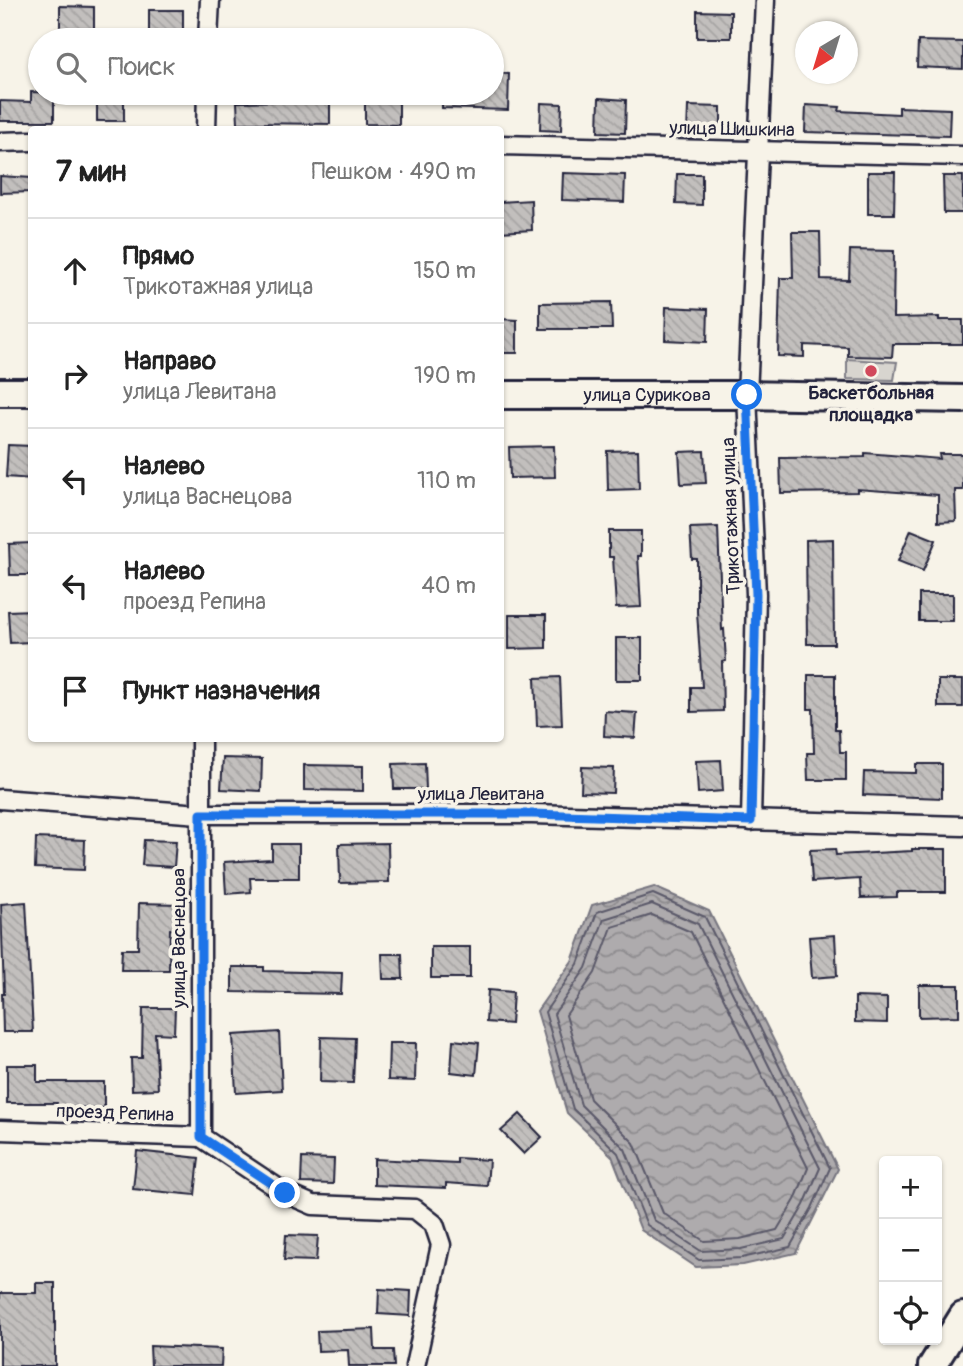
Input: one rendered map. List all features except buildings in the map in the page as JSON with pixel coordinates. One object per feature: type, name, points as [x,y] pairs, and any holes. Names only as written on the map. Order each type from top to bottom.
[{"type":"street","points":[[209,28],[210,0]]},
{"type":"street","name":"Трикотажная улица","points":[[751,821],[756,594],[747,395],[765,0]]},
{"type":"street","points":[[206,126],[207,105]]},
{"type":"street","points":[[0,142],[28,141]]},
{"type":"street","name":"улица Шишкина","points":[[504,145],[963,156]]},
{"type":"street","points":[[0,392],[28,392]]},
{"type":"street","name":"улица Сурикова","points":[[504,395],[747,395],[963,400]]},
{"type":"street","name":"улица Васнецова","points":[[201,742],[201,1137]]},
{"type":"street","name":"улица Левитана","points":[[0,799],[201,814],[532,814],[963,826]]},
{"type":"street","name":"проезд Репина","points":[[0,1130],[201,1137]]},
{"type":"street","points":[[201,1137],[285,1193],[313,1205],[415,1209],[434,1224],[441,1245],[415,1366]]},
{"type":"street","points":[[932,1366],[963,1316]]},
{"type":"shaded area","name":"Баскетбольная площадка","points":[[847,359],[897,362],[894,380],[847,379]]},
{"type":"water","points":[[654,887],[709,911],[838,1169],[796,1253],[743,1265],[696,1267],[641,1230],[612,1156],[567,1113],[537,1011],[572,961],[592,905]]},
{"type":"place","name":"Баскетбольная площадка","points":[[871,371]]},
{"type":"route","points":[[285,1193],[201,1137],[201,814],[532,814],[751,821],[756,594],[747,395]]}]
